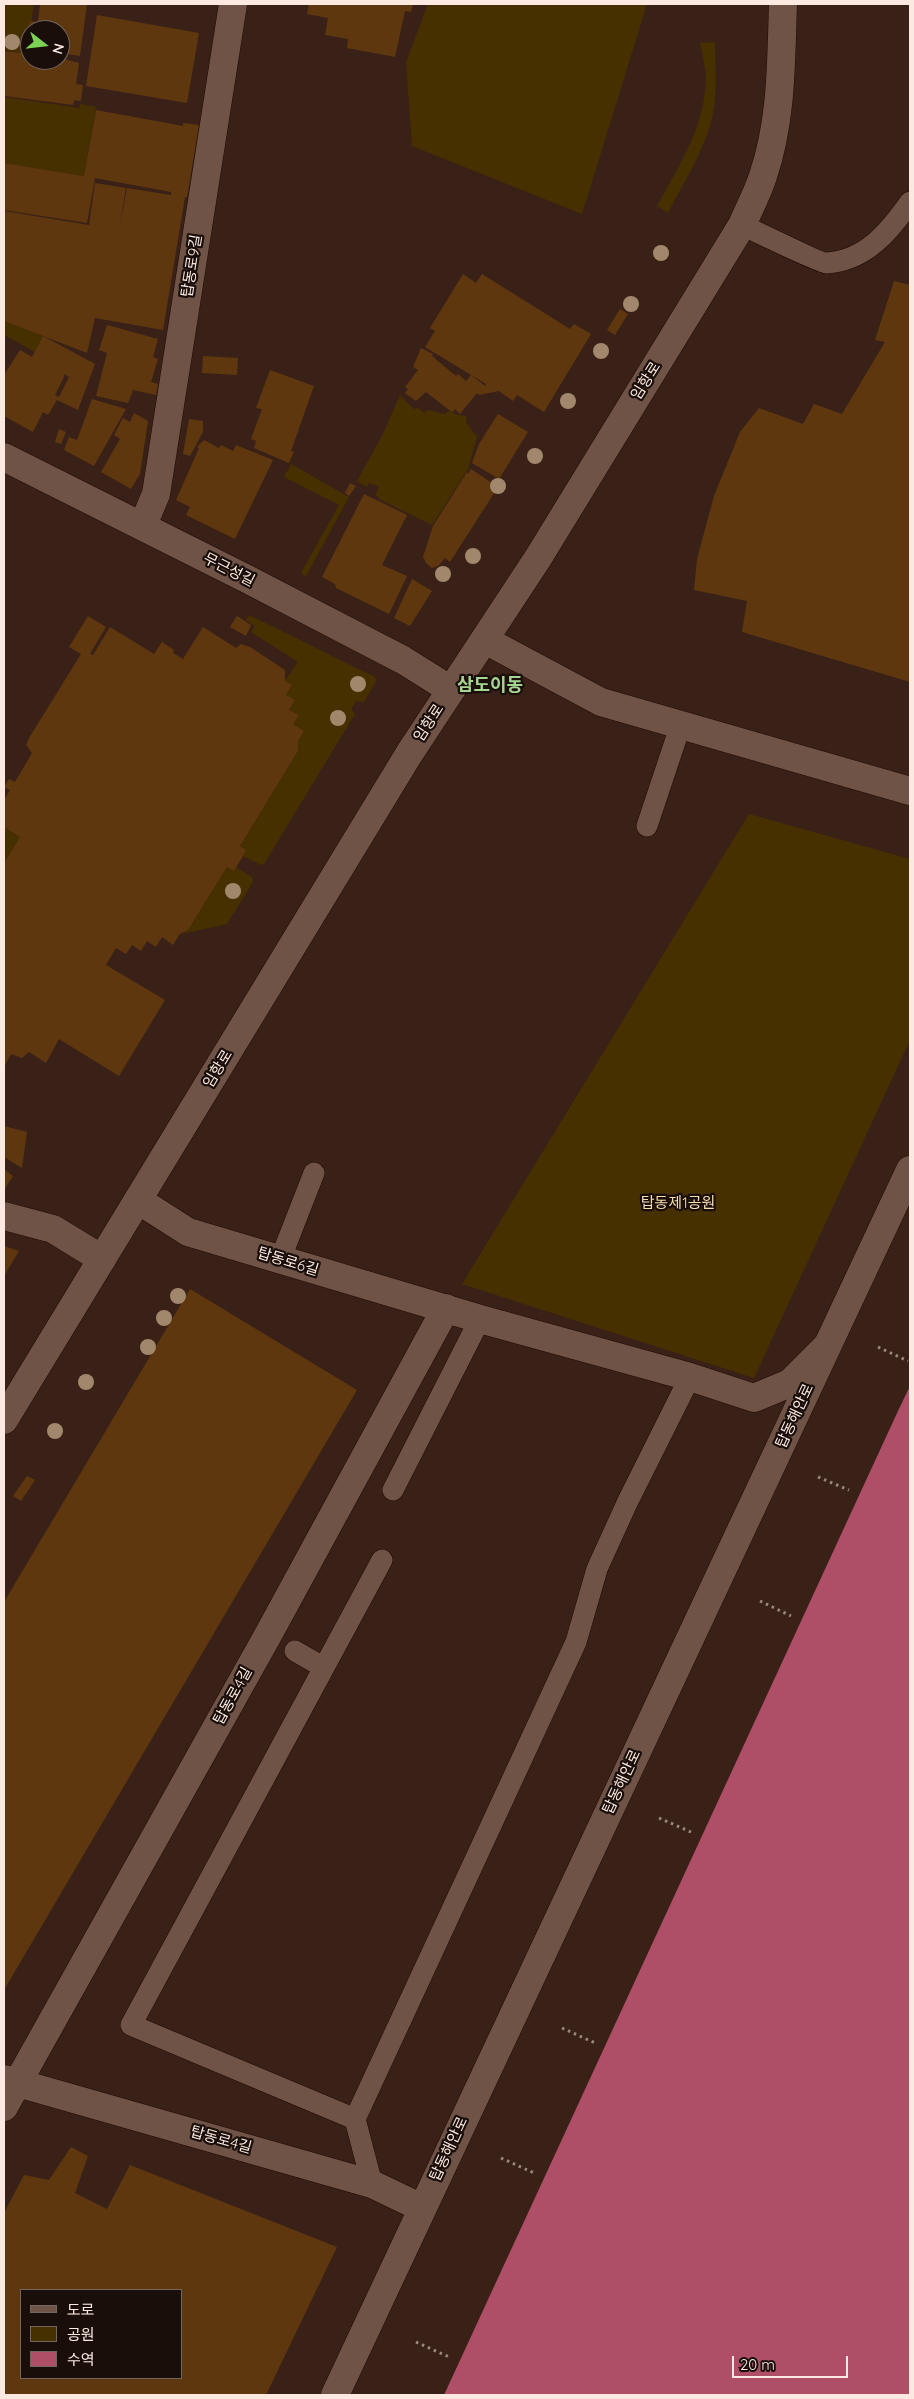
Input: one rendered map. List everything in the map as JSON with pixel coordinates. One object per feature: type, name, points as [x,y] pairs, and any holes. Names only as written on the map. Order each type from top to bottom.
[{"type":"street","name":"탑동로9길","points":[[143,525],[156,494],[233,4]]},
{"type":"street","name":"임항로","points":[[4,1420],[404,763],[538,558],[742,225],[763,176],[776,128],[781,82],[783,4]]},
{"type":"street","name":"무근성길","points":[[4,457],[143,525],[403,660],[450,690]]},
{"type":"street","points":[[485,640],[601,702],[910,791]]},
{"type":"street","name":"탑동해안로","points":[[335,2395],[910,1170]]},
{"type":"street","name":"탑동로6길","points":[[138,1200],[188,1232],[480,1319],[690,1377],[754,1398],[790,1384],[830,1343]]},
{"type":"street","points":[[4,1216],[53,1229],[102,1260]]},
{"type":"street","name":"탑동로4길","points":[[4,2107],[10,2080],[268,1635],[446,1308]]},
{"type":"street","name":"탑동로4길","points":[[10,2080],[372,2184],[422,2208]]},
{"type":"lane","points":[[742,225],[824,263],[861,254],[888,232],[910,202]]},
{"type":"lane","points":[[648,826],[681,724]]},
{"type":"lane","points":[[280,1260],[314,1173]]},
{"type":"lane","points":[[393,1490],[480,1319]]},
{"type":"lane","points":[[372,2184],[355,2119],[576,1642],[597,1569],[627,1503],[690,1377]]},
{"type":"lane","points":[[355,2119],[131,2025],[382,1560]]},
{"type":"lane","points":[[295,1651],[323,1667]]},
{"type":"path","points":[[878,1347],[908,1361]]},
{"type":"path","points":[[818,1476],[849,1490]]},
{"type":"path","points":[[760,1600],[791,1616]]},
{"type":"path","points":[[659,1818],[691,1832]]},
{"type":"path","points":[[562,2028],[595,2043]]},
{"type":"path","points":[[502,2158],[534,2173]]},
{"type":"path","points":[[416,2342],[449,2357]]},
{"type":"green space","points":[[4,4],[34,4],[31,20],[20,20],[20,52],[4,50]]},
{"type":"green space","points":[[428,4],[647,4],[582,214],[412,146],[406,62]]},
{"type":"green space","points":[[715,42],[715,92],[711,122],[701,149],[668,213],[657,206],[690,145],[705,96],[706,74],[700,43]]},
{"type":"green space","points":[[4,97],[79,108],[80,104],[96,107],[84,176],[4,163]]},
{"type":"green space","points":[[4,321],[43,336],[35,352],[4,335]]},
{"type":"green space","points":[[400,395],[414,409],[418,408],[424,413],[427,410],[445,414],[450,411],[457,415],[466,416],[466,422],[477,437],[468,469],[432,525],[379,499],[375,495],[379,487],[369,483],[367,487],[357,481],[383,434]]},
{"type":"green space","points":[[291,464],[349,497],[306,576],[301,573],[339,505],[284,477]]},
{"type":"green space","points":[[249,615],[375,677],[376,681],[364,702],[356,701],[351,710],[355,714],[264,864],[261,865],[243,856],[246,850],[240,846],[298,751],[298,741],[304,731],[293,724],[298,715],[289,710],[295,700],[286,695],[292,685],[285,681],[298,662],[251,632],[255,626],[246,620]]},
{"type":"green space","name":"탑동제1공원","points":[[749,814],[910,859],[910,1040],[754,1378],[462,1284]]},
{"type":"green space","points":[[4,827],[20,837],[4,863]]},
{"type":"green space","points":[[227,867],[234,871],[236,867],[252,877],[253,882],[227,924],[182,934],[188,930]]},
{"type":"water","points":[[910,1386],[910,2395],[444,2395],[898,1411]]},
{"type":"building","points":[[40,4],[87,4],[80,56],[70,54],[70,20],[38,20]]},
{"type":"building","points":[[309,4],[413,4],[411,12],[405,11],[395,57],[347,48],[348,39],[325,35],[328,18],[307,14]]},
{"type":"building","points":[[97,15],[199,33],[187,103],[86,86]]},
{"type":"building","points":[[4,51],[20,53],[20,70],[70,70],[70,61],[79,63],[76,84],[83,85],[81,101],[74,100],[73,105],[5,96]]},
{"type":"building","points":[[96,110],[183,126],[183,123],[199,125],[163,330],[95,318],[87,353],[4,321],[4,211],[89,225],[95,183],[126,188],[119,230],[127,188],[171,195],[171,192],[95,178],[87,223],[4,210],[4,163],[84,176]]},
{"type":"building","points":[[463,274],[476,283],[482,274],[570,329],[574,324],[591,334],[544,412],[517,395],[513,401],[499,391],[479,395],[477,393],[460,414],[455,409],[453,412],[449,410],[426,392],[416,401],[405,393],[408,389],[405,387],[418,370],[413,367],[421,348],[433,354],[432,356],[456,376],[458,374],[466,381],[471,375],[485,386],[486,384],[425,347],[435,331],[430,328]]},
{"type":"building","points":[[894,281],[910,285],[910,682],[742,632],[747,601],[694,590],[697,559],[714,496],[740,432],[759,408],[803,424],[814,404],[842,414],[885,342],[875,340]]},
{"type":"building","points":[[620,309],[628,314],[615,335],[607,330]]},
{"type":"building","points":[[107,325],[158,339],[153,357],[158,359],[151,382],[158,384],[156,395],[133,390],[128,403],[96,396],[107,353],[99,350]]},
{"type":"building","points":[[43,336],[95,364],[78,410],[57,400],[48,415],[43,412],[33,432],[4,416],[4,375],[20,350],[32,357]],"holes":[[[64,374],[69,377],[59,397],[55,395]]]},
{"type":"building","points":[[203,356],[238,358],[237,375],[202,373]]},
{"type":"building","points":[[270,370],[314,386],[291,451],[294,452],[289,463],[254,448],[256,441],[251,439],[262,409],[256,408]]},
{"type":"building","points":[[92,399],[126,409],[94,466],[64,450],[69,437],[77,440]]},
{"type":"building","points":[[134,413],[148,421],[140,474],[131,489],[101,472],[120,439],[114,435],[123,418],[130,422]]},
{"type":"building","points":[[498,414],[528,432],[499,479],[472,463],[479,444]]},
{"type":"building","points":[[189,419],[203,421],[203,432],[190,456],[183,454]]},
{"type":"building","points":[[59,429],[66,432],[61,444],[55,442]]},
{"type":"building","points":[[204,440],[219,448],[221,445],[233,451],[236,445],[273,460],[235,539],[186,515],[190,507],[176,500],[199,448],[197,447]]},
{"type":"building","points":[[471,469],[498,487],[450,562],[445,558],[438,566],[432,568],[423,557],[433,526],[467,472],[468,474]]},
{"type":"building","points":[[350,483],[356,486],[349,496],[345,493]]},
{"type":"building","points":[[364,494],[407,515],[382,565],[407,576],[389,614],[336,588],[335,584],[322,577]]},
{"type":"building","points":[[412,579],[432,591],[410,626],[394,618]]},
{"type":"building","points":[[88,616],[106,627],[90,654],[93,655],[110,627],[154,654],[162,642],[174,650],[173,653],[183,659],[203,627],[236,648],[241,644],[250,647],[285,670],[285,681],[292,685],[286,695],[295,700],[289,710],[299,715],[293,724],[304,731],[298,741],[298,751],[240,846],[246,850],[243,856],[234,871],[227,867],[188,930],[180,934],[173,945],[162,937],[156,947],[147,941],[141,951],[132,945],[126,954],[116,948],[106,965],[165,1000],[119,1076],[59,1039],[46,1063],[29,1052],[22,1058],[11,1054],[4,1067],[4,863],[20,837],[4,827],[4,800],[10,790],[4,787],[9,779],[15,782],[32,753],[26,745],[29,738],[81,654],[69,647]]},
{"type":"building","points":[[237,616],[251,625],[246,636],[230,627]]},
{"type":"building","points":[[4,1126],[27,1132],[22,1168],[4,1157]]},
{"type":"building","points":[[4,1169],[13,1176],[4,1190]]},
{"type":"building","points":[[4,1246],[19,1251],[4,1276]]},
{"type":"building","points":[[190,1289],[357,1390],[4,1990],[4,1602]]},
{"type":"building","points":[[27,1476],[35,1480],[21,1501],[13,1496]]},
{"type":"building","points":[[71,2147],[88,2156],[75,2193],[107,2209],[130,2165],[337,2247],[266,2395],[4,2395],[4,2213],[24,2175],[49,2180]]},
{"type":"district","name":"삼도이동","points":[[490,686]]}]
